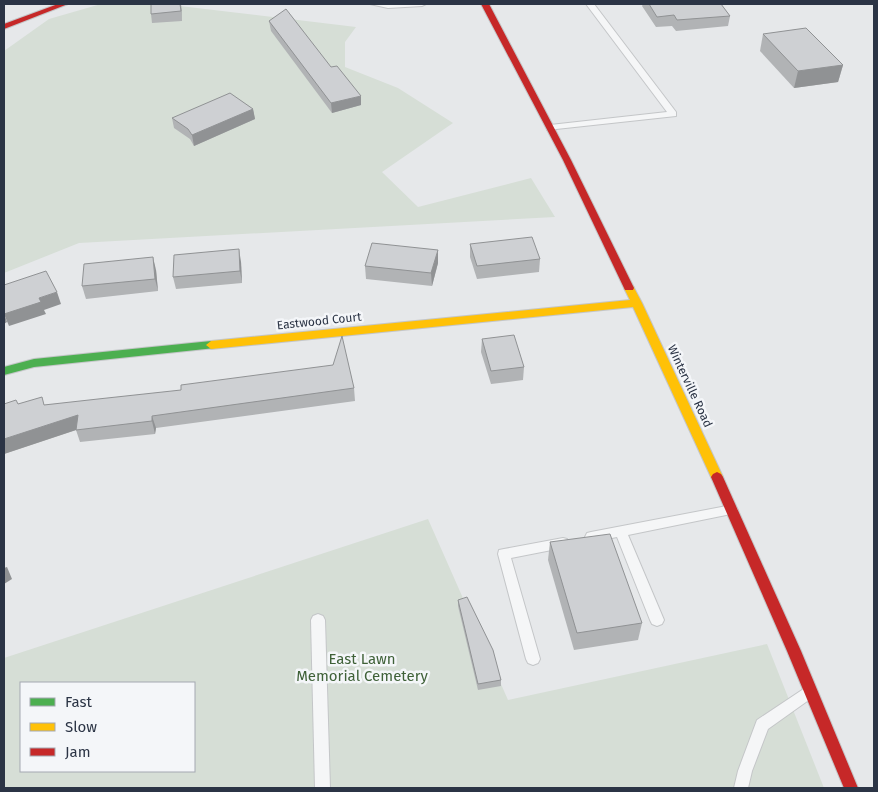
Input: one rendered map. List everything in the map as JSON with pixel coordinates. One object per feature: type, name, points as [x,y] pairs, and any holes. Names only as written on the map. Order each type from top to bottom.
[{"type":"street","points":[[4,27],[64,4]]},
{"type":"street","name":"Winterville Road","points":[[485,4],[550,128],[637,303],[812,690],[851,788]]},
{"type":"street","name":"Eastwood Court","points":[[4,370],[34,363],[637,303]]},
{"type":"lane","points":[[374,4],[388,6],[422,4]]},
{"type":"lane","points":[[550,128],[673,114],[590,4]]},
{"type":"lane","points":[[534,658],[504,554],[732,510]]},
{"type":"lane","points":[[621,532],[657,620]]},
{"type":"lane","points":[[318,620],[323,788]]},
{"type":"lane","points":[[741,788],[745,771],[762,725],[812,690]]},
{"type":"green space","points":[[101,4],[163,4],[356,27],[345,42],[345,67],[398,88],[453,123],[382,172],[418,207],[531,178],[555,217],[79,243],[4,273],[4,51],[49,19]]},
{"type":"green space","name":"East Lawn Memorial Cemetery","points":[[428,519],[508,700],[767,644],[824,788],[4,788],[4,658]]},
{"type":"building","points":[[151,4],[180,4],[181,11],[151,14]]},
{"type":"building","points":[[649,4],[721,4],[730,16],[677,20],[674,15],[657,17]]},
{"type":"building","points":[[286,9],[331,67],[337,66],[361,96],[331,103],[269,21]]},
{"type":"building","points":[[806,28],[843,65],[798,71],[763,34]]},
{"type":"building","points":[[230,93],[253,109],[192,135],[188,129],[172,118]]},
{"type":"building","points":[[532,237],[540,259],[477,266],[470,244]]},
{"type":"building","points":[[372,243],[438,250],[431,273],[365,266]]},
{"type":"building","points":[[239,249],[240,271],[173,277],[174,255]]},
{"type":"building","points":[[153,257],[155,279],[82,286],[84,264]]},
{"type":"building","points":[[46,271],[57,292],[39,298],[41,302],[4,314],[4,285]]},
{"type":"building","points":[[514,335],[524,367],[491,371],[482,339]]},
{"type":"building","points":[[342,336],[354,388],[152,416],[152,421],[76,430],[78,415],[4,439],[4,404],[16,400],[18,404],[42,397],[44,405],[181,390],[181,385],[333,365]]},
{"type":"building","points":[[610,534],[642,623],[577,633],[550,542]]},
{"type":"building","points":[[467,597],[493,650],[501,680],[478,684],[458,600]]},
{"type":"traffic: fast","points":[[4,371],[34,363],[211,345]]},
{"type":"traffic: slow","points":[[629,288],[717,477]]},
{"type":"traffic: slow","points":[[211,345],[637,303]]},
{"type":"traffic: jam","points":[[4,27],[64,4]]},
{"type":"traffic: jam","points":[[485,4],[567,160],[629,288]]},
{"type":"traffic: jam","points":[[717,477],[794,651],[851,788]]}]
